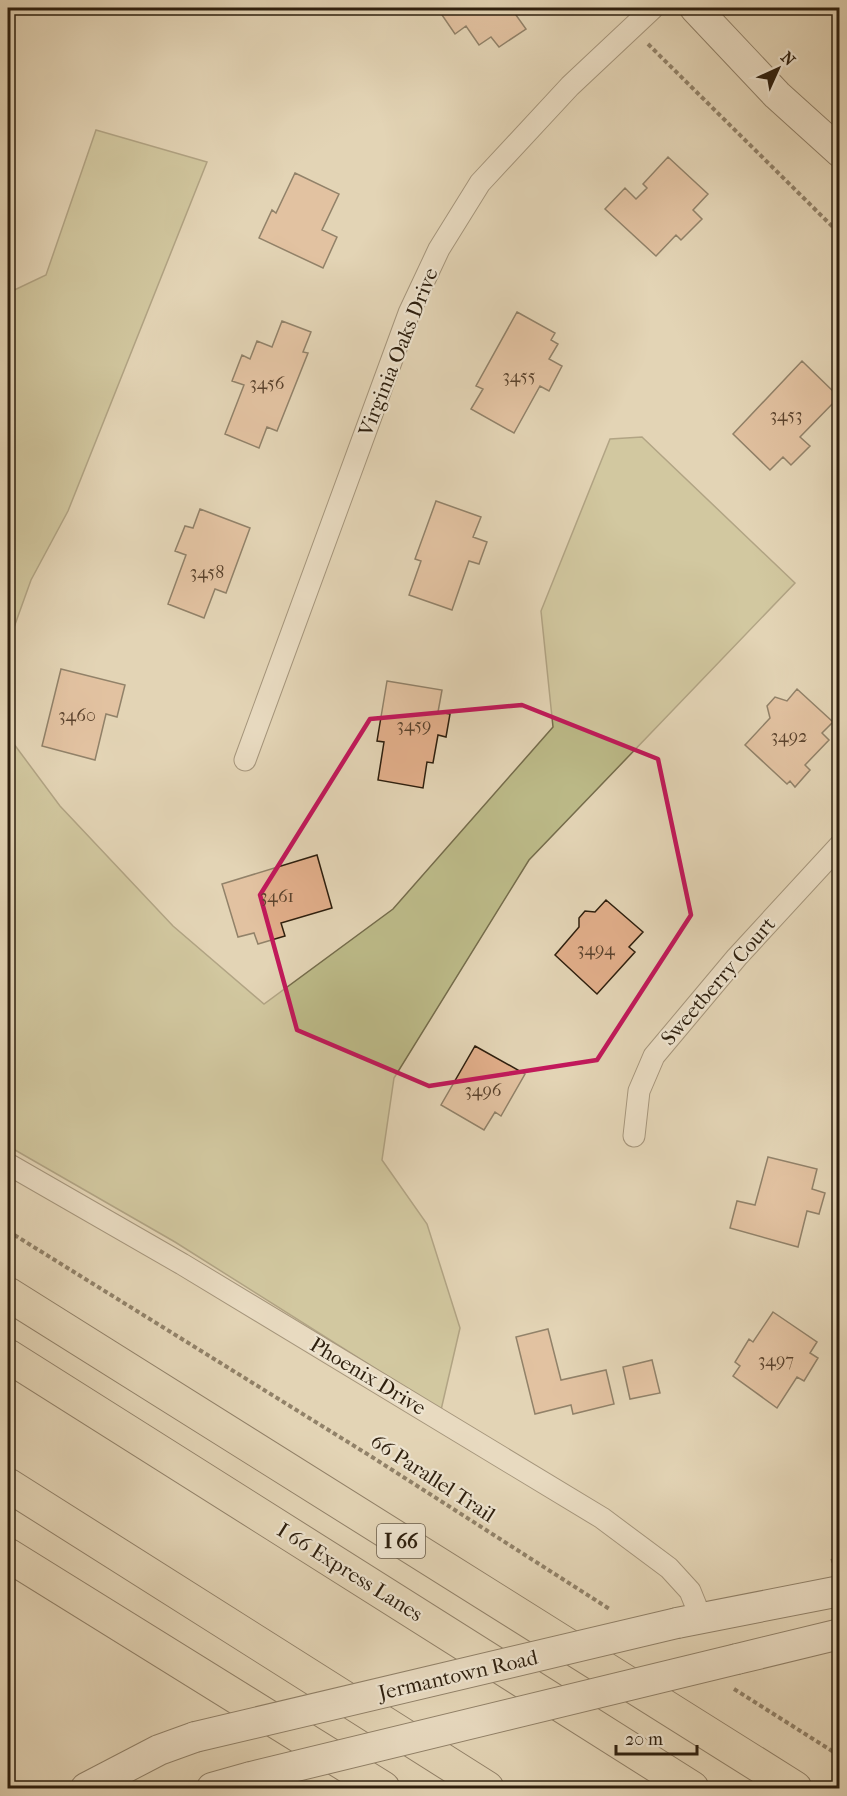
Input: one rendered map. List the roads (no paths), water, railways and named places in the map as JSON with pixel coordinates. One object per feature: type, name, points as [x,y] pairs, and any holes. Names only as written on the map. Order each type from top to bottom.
[{"type":"highway","name":"I 66","points":[[8,1294],[795,1788]]},
{"type":"highway","name":"I 66 Express Lanes","points":[[8,1356],[692,1788]]},
{"type":"highway","points":[[8,1485],[488,1788]]},
{"type":"highway","points":[[8,1555],[383,1788]]},
{"type":"main road","points":[[695,8],[777,95],[840,152]]},
{"type":"main road","name":"Jermantown Road","points":[[86,1788],[159,1750],[195,1737],[689,1621],[840,1591]]},
{"type":"main road","points":[[212,1788],[251,1777],[734,1673],[840,1634]]},
{"type":"street","name":"Virginia Oaks Drive","points":[[245,760],[410,313],[439,249],[480,183],[570,86],[653,8]]},
{"type":"street","name":"Sweetberry Court","points":[[634,1136],[639,1091],[654,1056],[737,957],[840,845]]},
{"type":"street","name":"Phoenix Drive","points":[[8,1164],[182,1264],[602,1518],[669,1568],[690,1591],[689,1621]]}]
